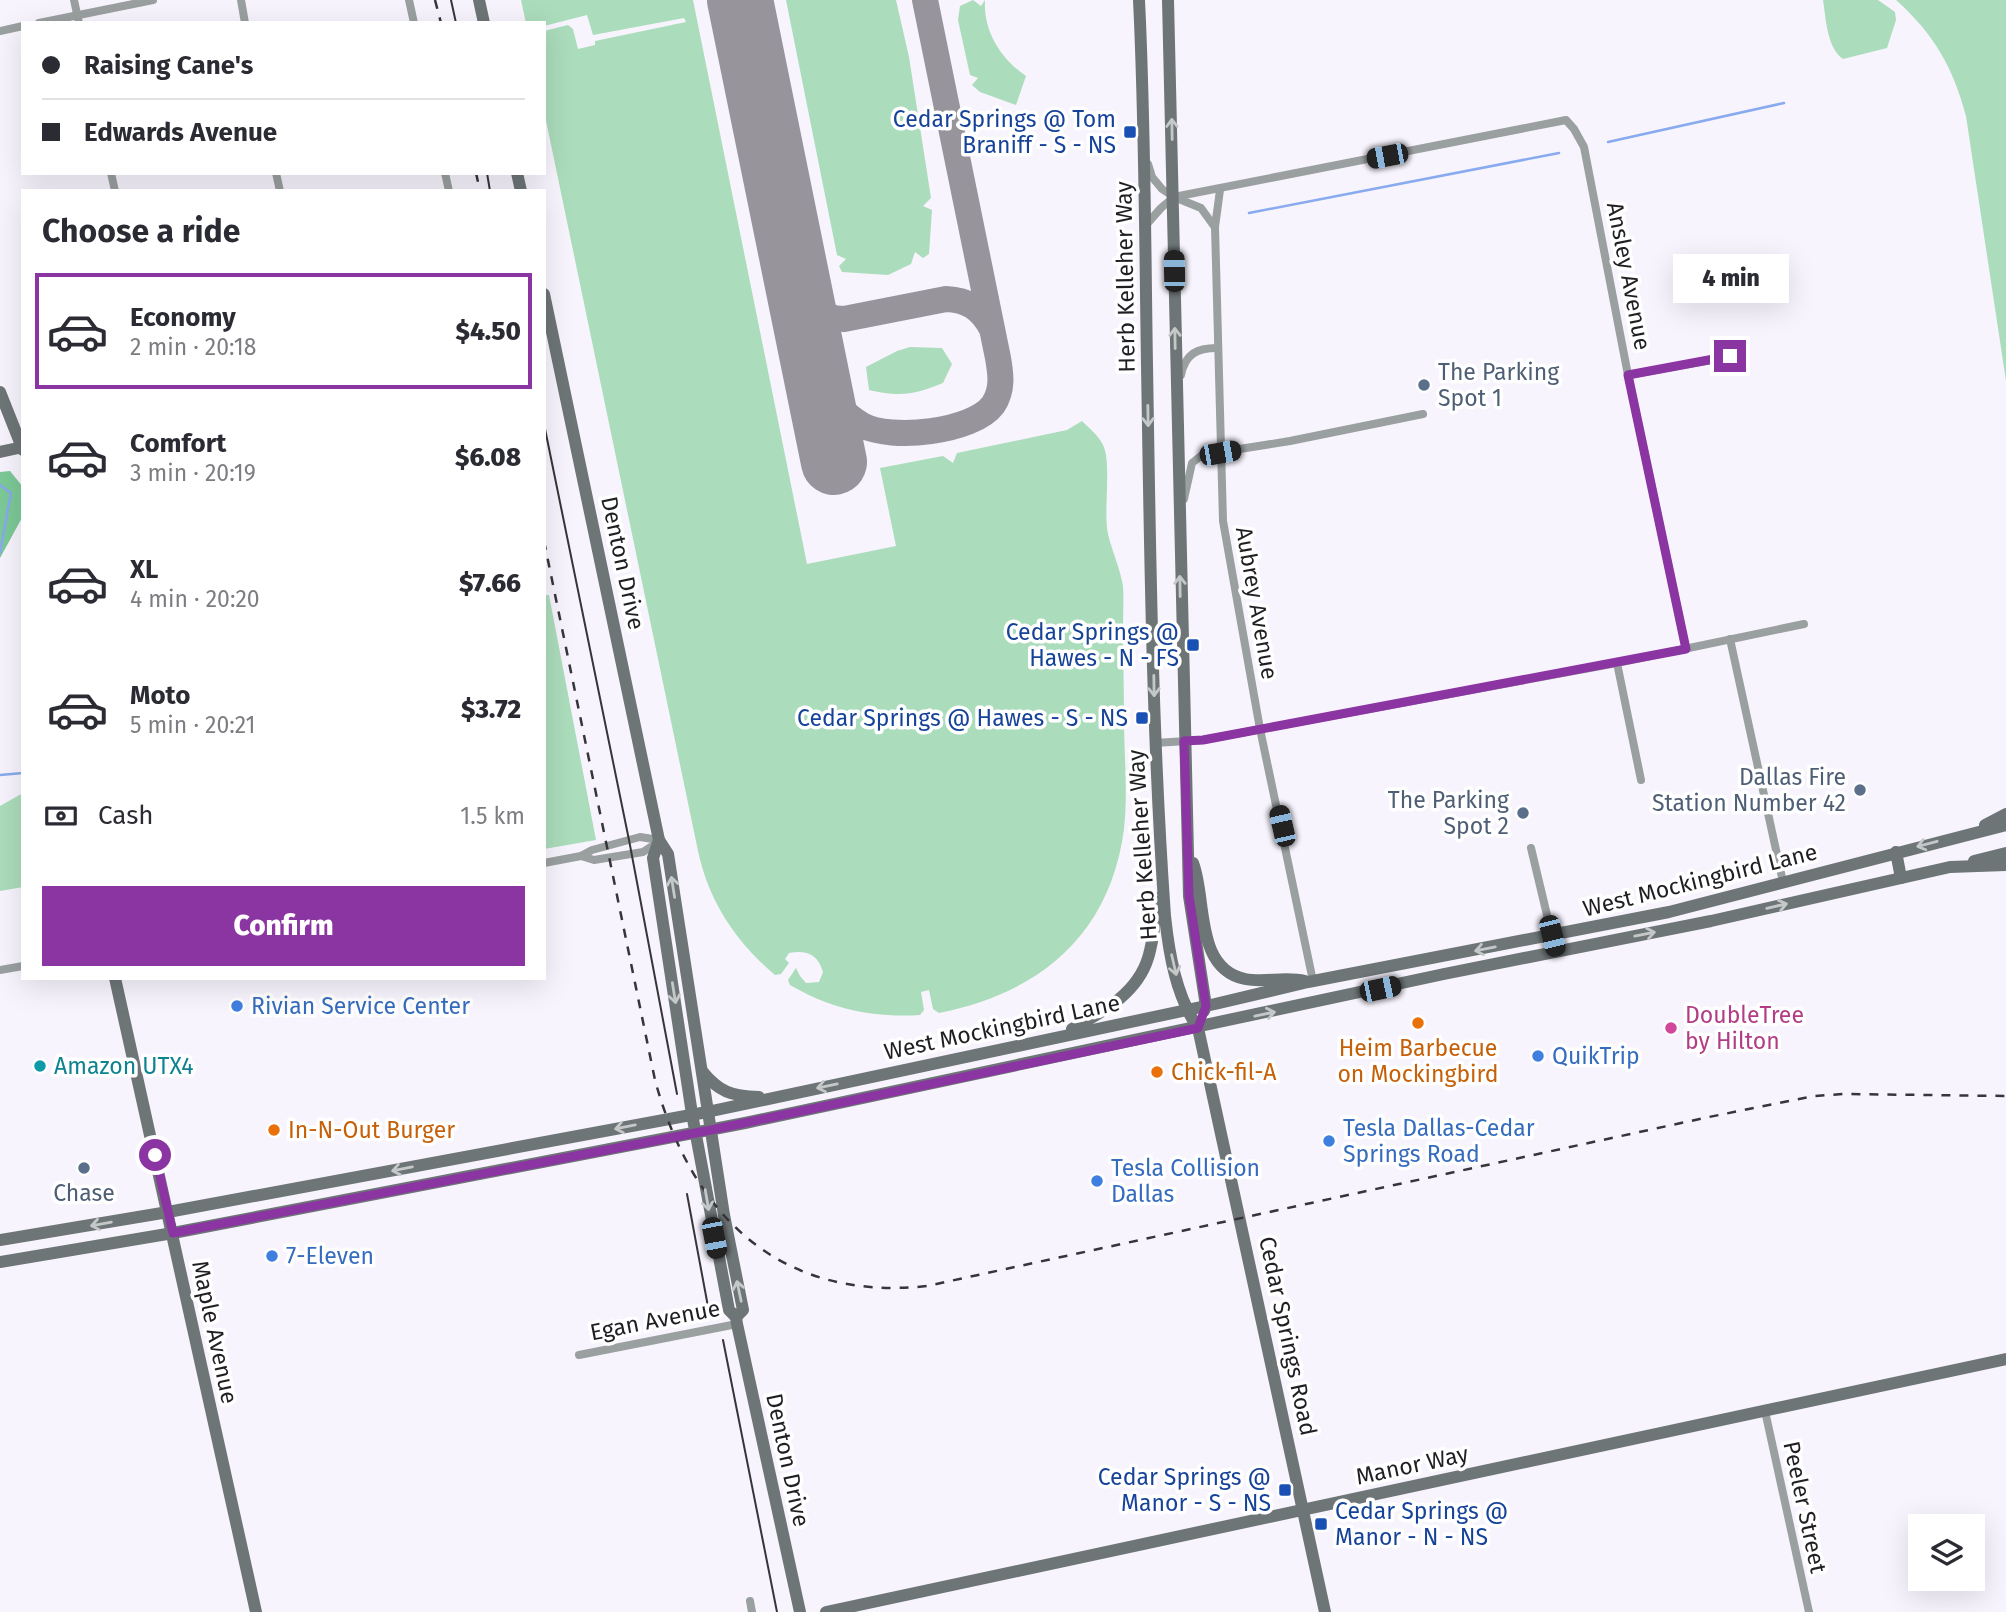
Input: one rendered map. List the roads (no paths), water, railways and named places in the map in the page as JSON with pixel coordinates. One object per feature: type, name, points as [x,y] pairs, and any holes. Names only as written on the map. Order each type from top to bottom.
[{"type":"main road","points":[[479,0],[484,21]]},
{"type":"main road","name":"Herb Kelleher Way","points":[[1139,0],[1146,225],[1155,743],[1162,874],[1168,939],[1186,1010],[1198,1028]]},
{"type":"main road","name":"Herb Kelleher Way","points":[[1168,0],[1188,854],[1192,926],[1206,1006],[1198,1028]]},
{"type":"main road","name":"Denton Drive","points":[[546,312],[549,339],[659,841],[668,854],[724,1216],[743,1310],[737,1320]]},
{"type":"main road","points":[[0,392],[21,445]]},
{"type":"main road","points":[[0,452],[21,448]]},
{"type":"main road","points":[[1964,835],[2006,814]]},
{"type":"main road","name":"West Mockingbird Lane","points":[[0,1240],[168,1212],[707,1112],[1206,1006],[1311,981],[1552,936],[1707,902],[2006,825]]},
{"type":"main road","name":"Denton Drive","points":[[659,841],[653,858],[692,1114],[729,1310],[737,1320],[800,1612]]},
{"type":"main road","points":[[1896,852],[1901,878]]},
{"type":"main road","points":[[1950,867],[2006,853]]},
{"type":"main road","points":[[1188,854],[1194,865],[1206,935],[1211,952],[1219,962],[1234,975],[1248,979],[1290,978],[1311,981]]},
{"type":"main road","name":"West Mockingbird Lane","points":[[0,1262],[173,1233],[885,1095],[1444,974],[1711,921],[1950,867],[2006,865]]},
{"type":"main road","points":[[1062,1035],[1117,1001],[1139,975],[1148,957],[1162,874]]},
{"type":"main road","points":[[1707,902],[1711,921]]},
{"type":"main road","points":[[1552,936],[1556,952]]},
{"type":"main road","points":[[1441,958],[1444,974]]},
{"type":"main road","name":"Maple Avenue","points":[[115,980],[256,1612]]},
{"type":"main road","name":"Cedar Springs Road","points":[[1198,1028],[1325,1612]]},
{"type":"main road","points":[[701,1070],[713,1086],[721,1090],[750,1097],[773,1098]]},
{"type":"main road","points":[[882,1074],[885,1095]]},
{"type":"main road","points":[[519,1147],[524,1166]]},
{"type":"main road","points":[[333,1181],[337,1202]]},
{"type":"main road","points":[[26,1236],[29,1257]]},
{"type":"main road","name":"Manor Way","points":[[826,1612],[2006,1359]]},
{"type":"street","points":[[74,0],[78,19]]},
{"type":"street","points":[[58,21],[78,19],[153,0]]},
{"type":"street","points":[[241,0],[245,21]]},
{"type":"street","points":[[409,0],[414,21]]},
{"type":"street","points":[[0,31],[21,26]]},
{"type":"street","name":"Ansley Avenue","points":[[1220,190],[1566,120],[1584,147],[1628,375],[1686,649]]},
{"type":"street","points":[[1144,154],[1152,177],[1162,189],[1201,208],[1215,227]]},
{"type":"street","points":[[1146,225],[1174,197],[1220,190]]},
{"type":"street","name":"Aubrey Avenue","points":[[1220,190],[1215,227],[1223,521],[1311,981]]},
{"type":"street","points":[[1176,398],[1183,365],[1190,355],[1206,348],[1217,348]]},
{"type":"street","points":[[1628,375],[1739,355]]},
{"type":"street","points":[[1179,529],[1192,463],[1202,455],[1423,414]]},
{"type":"street","points":[[1155,743],[1261,729],[1617,663],[1804,624]]},
{"type":"street","points":[[1730,639],[1783,882]]},
{"type":"street","points":[[1617,663],[1641,780]]},
{"type":"street","points":[[546,863],[581,856],[593,849],[640,838],[659,841]]},
{"type":"street","points":[[581,856],[594,860],[643,852],[659,841]]},
{"type":"street","points":[[1531,848],[1552,936]]},
{"type":"street","points":[[0,970],[21,966]]},
{"type":"street","name":"Egan Avenue","points":[[579,1355],[737,1320]]},
{"type":"street","name":"Peeler Street","points":[[1765,1411],[1809,1612]]},
{"type":"street","points":[[750,1601],[752,1612]]},
{"type":"waterway","points":[[1608,142],[1784,103]]},
{"type":"waterway","points":[[1249,213],[1559,153]]},
{"type":"waterway","points":[[0,485],[11,493],[0,553]]},
{"type":"waterway","points":[[0,775],[21,773]]},
{"type":"tram line","points":[[451,0],[456,21]]},
{"type":"tram line","points":[[487,175],[490,189]]},
{"type":"tram line","points":[[546,434],[629,840],[677,1094]]},
{"type":"tram line","points":[[687,1194],[709,1312]]},
{"type":"tram line","points":[[723,1340],[777,1612]]},
{"type":"railway","points":[[435,0],[440,21]]},
{"type":"railway","points":[[476,175],[480,189]]},
{"type":"railway","points":[[546,551],[655,1080],[671,1129],[692,1172],[719,1209],[750,1240],[786,1264],[828,1280],[875,1287],[927,1286],[1814,1096],[2006,1096]]},
{"type":"place","name":"Cedar Springs @ Tom Braniff - S - NS","points":[[1130,132]]},
{"type":"place","name":"The Parking Spot 1","points":[[1424,385]]},
{"type":"place","name":"Cedar Springs @ Hawes - N - FS","points":[[1193,645]]},
{"type":"place","name":"Cedar Springs @ Hawes - S - NS","points":[[1142,718]]},
{"type":"place","name":"Dallas Fire Station Number 42","points":[[1860,790]]},
{"type":"place","name":"The Parking Spot 2","points":[[1523,813]]},
{"type":"place","name":"Rivian Service Center","points":[[237,1006]]},
{"type":"place","name":"Heim Barbecue on Mockingbird","points":[[1418,1023]]},
{"type":"place","name":"DoubleTree by Hilton","points":[[1671,1028]]},
{"type":"place","name":"QuikTrip","points":[[1538,1056]]},
{"type":"place","name":"Amazon UTX4","points":[[40,1066]]},
{"type":"place","name":"Chick-fil-A","points":[[1157,1072]]},
{"type":"place","name":"In-N-Out Burger","points":[[274,1130]]},
{"type":"place","name":"Tesla Dallas-Cedar Springs Road","points":[[1329,1141]]},
{"type":"place","name":"Chase","points":[[84,1168]]},
{"type":"place","name":"Tesla Collision Dallas","points":[[1097,1181]]},
{"type":"place","name":"7-Eleven","points":[[272,1256]]},
{"type":"place","name":"Cedar Springs @ Manor - S - NS","points":[[1285,1490]]},
{"type":"place","name":"Cedar Springs @ Manor - N - NS","points":[[1321,1524]]}]
